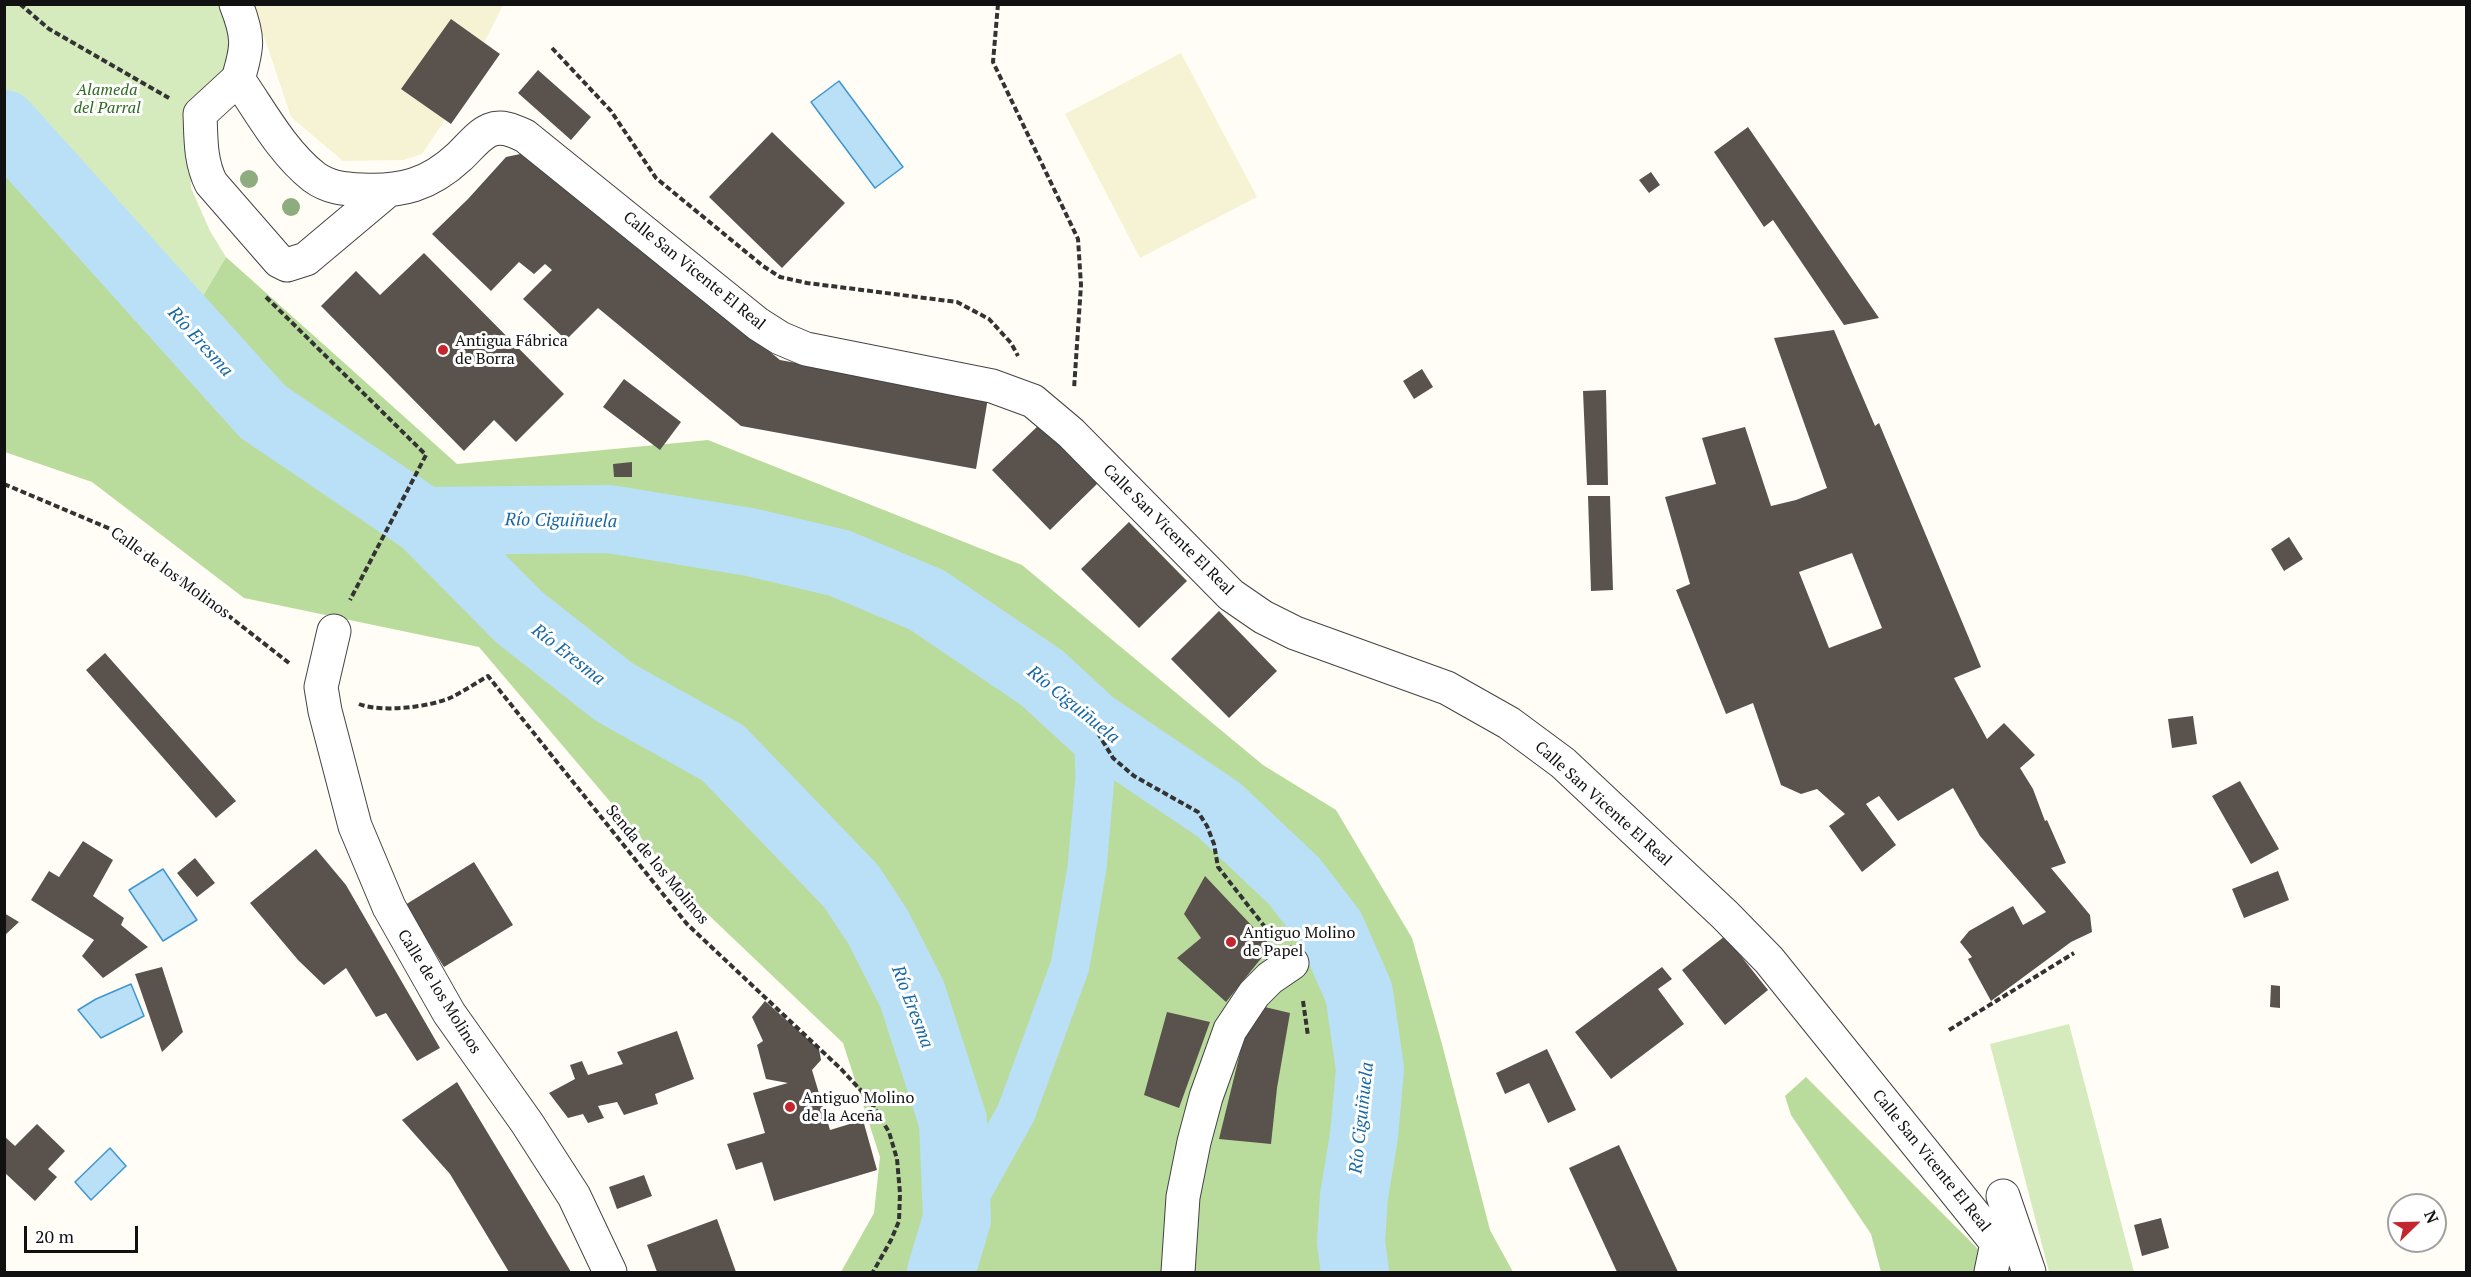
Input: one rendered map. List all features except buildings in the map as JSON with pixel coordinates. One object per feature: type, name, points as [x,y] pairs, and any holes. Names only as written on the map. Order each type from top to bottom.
[{"type":"street","points":[[200,114],[238,79],[246,51],[245,27],[236,4]]},
{"type":"street","name":"Calle San Vicente El Real","points":[[238,79],[291,153],[313,176],[326,185],[387,191],[411,187],[435,176],[491,129],[503,128],[513,131],[525,136],[540,147],[758,324],[780,338],[806,349],[992,386],[1033,401],[1071,433],[1231,595],[1263,617],[1295,633],[1448,688],[1509,723],[1563,763],[1725,915],[1769,960],[2001,1250],[2029,1272]]},
{"type":"street","name":"Calle San Vicente El Real","points":[[200,114],[202,157],[211,183],[279,261],[287,265],[306,259],[387,191]]},
{"type":"street","name":"Calle de los Molinos","points":[[341,617],[321,687],[324,711],[355,826],[388,907],[449,1013],[527,1123],[574,1196],[610,1272]]},
{"type":"street","points":[[1178,1272],[1183,1197],[1194,1142],[1206,1097],[1230,1030],[1254,994],[1270,978],[1292,963]]},
{"type":"street","name":"Calle San Vicente El Real","points":[[2001,1250],[2003,1196]]},
{"type":"path","points":[[20,4],[49,29],[200,114]]},
{"type":"path","points":[[999,4],[993,62],[1078,239],[1081,285],[1071,433]]},
{"type":"path","points":[[552,48],[611,111],[656,178],[780,277],[807,284],[957,302],[989,319],[1011,343],[1021,363]]},
{"type":"path","points":[[314,346],[426,455],[341,617]]},
{"type":"path","name":"Calle de los Molinos","points":[[4,484],[113,530],[179,577],[321,687]]},
{"type":"path","name":"Senda de los Molinos","points":[[321,687],[366,707],[411,708],[450,698],[488,676],[687,924],[840,1068],[869,1099],[889,1132],[897,1159],[900,1193],[898,1221],[891,1240],[873,1272]]},
{"type":"path","points":[[1093,725],[1113,758],[1127,770],[1198,812],[1214,844],[1218,867]]},
{"type":"path","points":[[1949,1030],[2074,953]]},
{"type":"shaded area","points":[[250,5],[503,5],[447,117],[422,154],[404,160],[343,161],[291,117],[267,45]]},
{"type":"shaded area","points":[[1181,53],[1257,197],[1140,258],[1065,114]]},
{"type":"green space","name":"Alameda del Parral","points":[[5,5],[236,5],[245,27],[191,170],[191,188],[210,231],[226,257],[185,326],[5,127]]},
{"type":"green space","points":[[4,127],[185,326],[226,257],[457,464],[708,440],[1022,565],[1263,765],[1336,810],[1412,938],[1490,1230],[1513,1272],[841,1272],[874,1213],[880,1157],[843,1043],[696,903],[479,647],[244,598],[92,482],[5,452]]},
{"type":"green space","points":[[2069,1024],[2134,1272],[2049,1272],[1990,1044]]},
{"type":"green space","points":[[1806,1077],[1981,1252],[1977,1272],[1881,1272],[1871,1234],[1791,1115],[1785,1096]]},
{"type":"water","points":[[839,81],[903,167],[875,188],[811,102]]},
{"type":"water","points":[[163,869],[197,920],[163,941],[129,890]]},
{"type":"water","points":[[131,984],[144,1016],[101,1038],[78,1010],[96,999]]},
{"type":"water","points":[[110,1148],[126,1166],[91,1200],[75,1182]]},
{"type":"waterway","name":"Río Eresma","points":[[4,124],[263,412],[424,521],[519,617],[614,692],[723,753],[851,886],[878,927],[912,994],[953,1121],[957,1219],[941,1272]]},
{"type":"waterway","name":"Río Ciguiñuela","points":[[424,521],[609,519],[750,542],[839,563],[927,600],[1042,678],[1093,725],[1219,810],[1294,881],[1331,929],[1359,993],[1370,1069],[1364,1136],[1354,1196],[1351,1242],[1355,1272]]},
{"type":"waterway","points":[[957,1219],[1016,1113],[1070,966],[1087,868],[1095,777],[1093,725]]},
{"type":"place","name":"Antigua Fábrica de Borra","points":[[443,350]]},
{"type":"place","name":"Antiguo Molino de Papel","points":[[1231,942]]},
{"type":"place","name":"Antiguo Molino de la Aceña","points":[[790,1107]]}]
